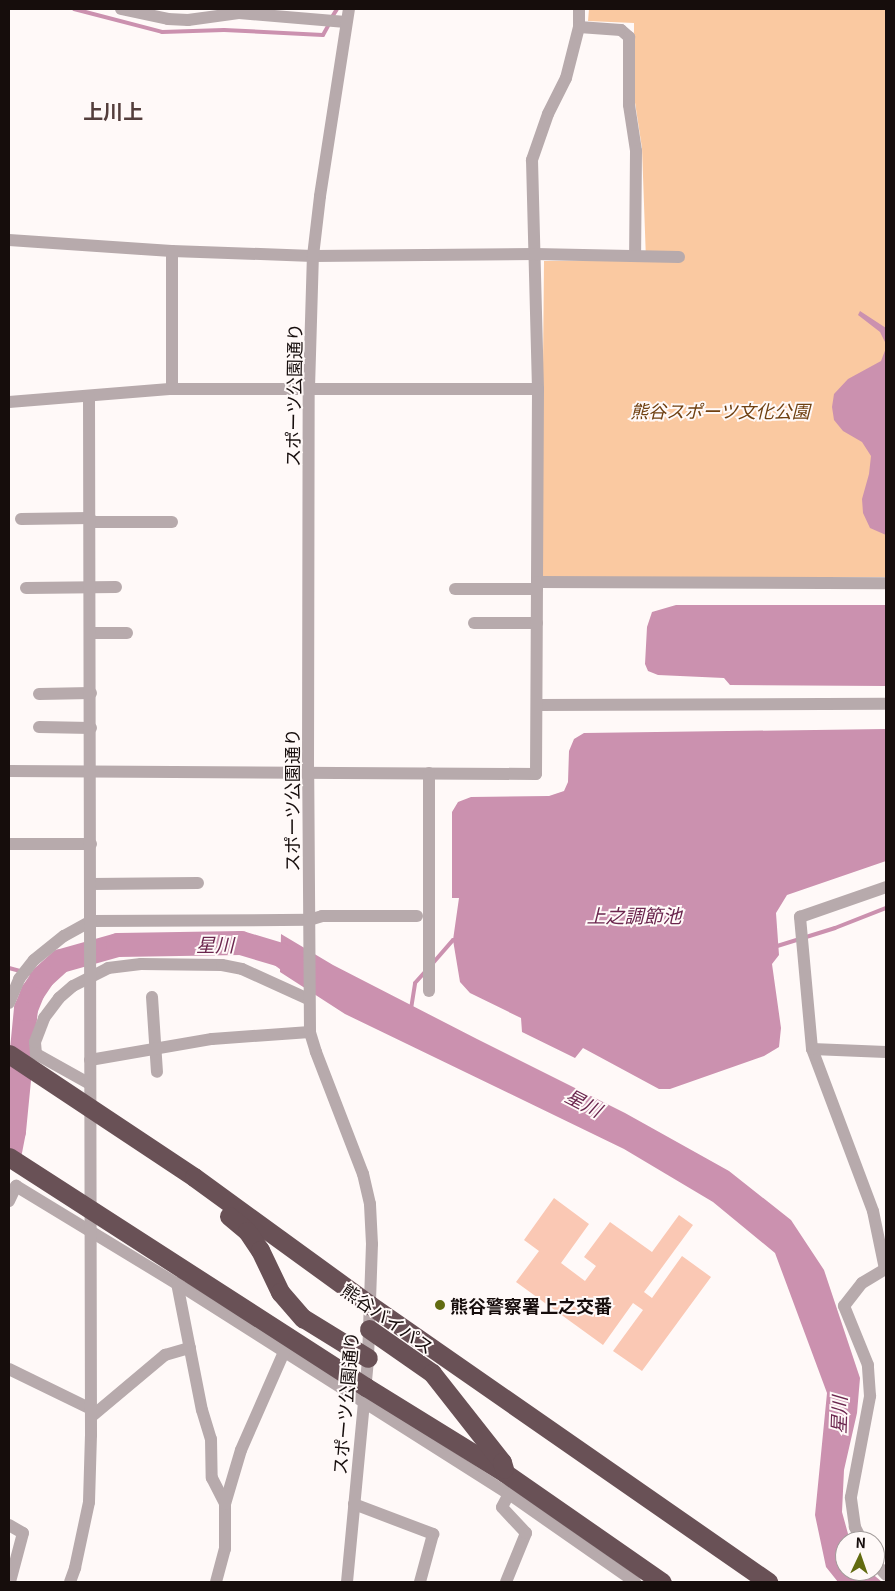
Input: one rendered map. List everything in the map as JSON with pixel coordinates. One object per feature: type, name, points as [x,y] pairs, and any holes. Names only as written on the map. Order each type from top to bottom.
[{"type":"highway","name":"熊谷バイパス","points":[[9,1054],[181,1169],[370,1306],[768,1582]]},
{"type":"highway","points":[[9,1156],[90,1208],[365,1394],[505,1473],[662,1582]]},
{"type":"highway","points":[[181,1169],[187,1184],[247,1231],[260,1250],[280,1292],[303,1318],[368,1358]]},
{"type":"highway","points":[[369,1329],[432,1373],[502,1462],[505,1473]]},
{"type":"highway","points":[[736,1560],[752,1582]]},
{"type":"street","points":[[121,9],[168,20],[188,20],[239,13],[346,22]]},
{"type":"street","name":"スポーツ公園通り","points":[[347,1582],[368,1358],[372,1244],[370,1204],[363,1174],[310,1032],[308,999],[308,774],[309,388],[313,256],[324,167],[349,9]]},
{"type":"street","points":[[9,771],[536,774],[538,389],[532,160],[548,114],[566,78],[580,27],[579,9]]},
{"type":"street","points":[[580,27],[621,30],[629,37],[629,105],[636,150],[635,256]]},
{"type":"street","points":[[9,240],[172,251],[313,256],[535,254],[679,257]]},
{"type":"street","points":[[172,251],[172,389]]},
{"type":"street","points":[[9,402],[172,389],[538,389]]},
{"type":"street","points":[[70,1582],[78,1560],[89,1502],[91,1413],[90,976],[92,844],[89,397]]},
{"type":"street","points":[[21,519],[172,522]]},
{"type":"street","points":[[455,589],[537,586],[886,584]]},
{"type":"street","points":[[26,588],[116,587]]},
{"type":"street","points":[[474,623],[537,623]]},
{"type":"street","points":[[91,633],[127,633]]},
{"type":"street","points":[[39,694],[91,693]]},
{"type":"street","points":[[537,705],[886,704]]},
{"type":"street","points":[[38,727],[91,728]]},
{"type":"street","points":[[429,773],[429,990]]},
{"type":"street","points":[[9,844],[92,844]]},
{"type":"street","points":[[92,884],[198,883]]},
{"type":"street","points":[[857,1531],[851,1497],[870,1396],[868,1366],[844,1306],[862,1283],[885,1269],[873,1211],[812,1049],[800,917],[886,887]]},
{"type":"street","points":[[9,1003],[19,979],[31,964],[64,936],[91,921],[309,925],[322,916],[417,916]]},
{"type":"street","points":[[90,1084],[36,1054],[35,1042],[44,1018],[59,998],[73,986],[108,968],[141,964],[222,965],[242,969],[308,999]]},
{"type":"street","points":[[152,996],[158,1072]]},
{"type":"street","points":[[90,1060],[212,1039],[310,1032]]},
{"type":"street","points":[[812,1049],[886,1052]]},
{"type":"street","points":[[9,1201],[16,1186],[177,1283],[284,1352],[365,1394],[636,1582]]},
{"type":"street","points":[[177,1283],[211,1439],[212,1478],[225,1504]]},
{"type":"street","points":[[91,1413],[165,1355],[190,1348]]},
{"type":"street","points":[[216,1582],[225,1549],[225,1504],[241,1450],[284,1352]]},
{"type":"street","points":[[9,1368],[91,1413]]},
{"type":"street","points":[[506,1582],[526,1533],[502,1507],[509,1494]]},
{"type":"street","points":[[354,1504],[433,1534],[420,1582]]},
{"type":"street","points":[[9,1524],[23,1533],[10,1582]]},
{"type":"green space","name":"熊谷スポーツ文化公園","points":[[589,9],[886,9],[886,577],[541,577],[544,261],[646,260],[642,148],[634,96],[634,23],[588,21]]},
{"type":"water","points":[[860,311],[886,328],[886,344],[880,332],[858,315]]},
{"type":"water","points":[[886,348],[886,535],[870,528],[863,513],[862,499],[869,474],[871,456],[862,442],[843,431],[834,420],[832,407],[834,394],[848,379],[881,361]]},
{"type":"water","points":[[676,605],[886,605],[886,686],[730,685],[724,678],[658,675],[648,671],[645,664],[647,627],[652,612]]},
{"type":"water","name":"上之調節池","points":[[886,729],[886,861],[787,895],[776,913],[779,955],[772,964],[781,1028],[779,1047],[764,1056],[670,1089],[659,1089],[583,1048],[575,1058],[522,1032],[521,1018],[470,993],[460,982],[453,940],[459,898],[452,898],[452,812],[458,802],[471,797],[549,796],[564,791],[568,782],[569,751],[574,739],[584,733]]},
{"type":"water","points":[[281,934],[333,965],[625,1113],[729,1171],[791,1220],[824,1270],[860,1378],[857,1413],[844,1470],[842,1512],[847,1531],[835,1531],[835,1578],[826,1567],[815,1515],[827,1393],[775,1253],[713,1202],[624,1149],[345,1014],[280,972]]},
{"type":"water","points":[[837,1581],[882,1582],[838,1582]]},
{"type":"building","points":[[554,1198],[589,1224],[561,1263],[585,1281],[596,1266],[584,1257],[610,1222],[652,1252],[679,1215],[693,1225],[644,1292],[652,1298],[682,1256],[711,1277],[642,1371],[613,1351],[643,1310],[633,1303],[603,1345],[516,1282],[539,1251],[524,1240]]},
{"type":"waterway","points":[[74,9],[162,32],[224,30],[323,35],[329,24]]},
{"type":"waterway","points":[[332,17],[337,9]]},
{"type":"waterway","points":[[774,947],[835,928],[886,908]]},
{"type":"waterway","points":[[433,963],[453,940],[458,941]]},
{"type":"waterway","name":"星川","points":[[9,1157],[14,1131],[26,1009],[33,992],[43,977],[61,961],[118,945],[241,943],[281,955],[306,973]]},
{"type":"waterway","points":[[9,968],[43,977]]},
{"type":"waterway","points":[[411,1009],[415,983],[425,972]]},
{"type":"place","name":"熊谷警察署上之交番","points":[[440,1305]]},
{"type":"district","name":"上川上","points":[[113,110]]}]
